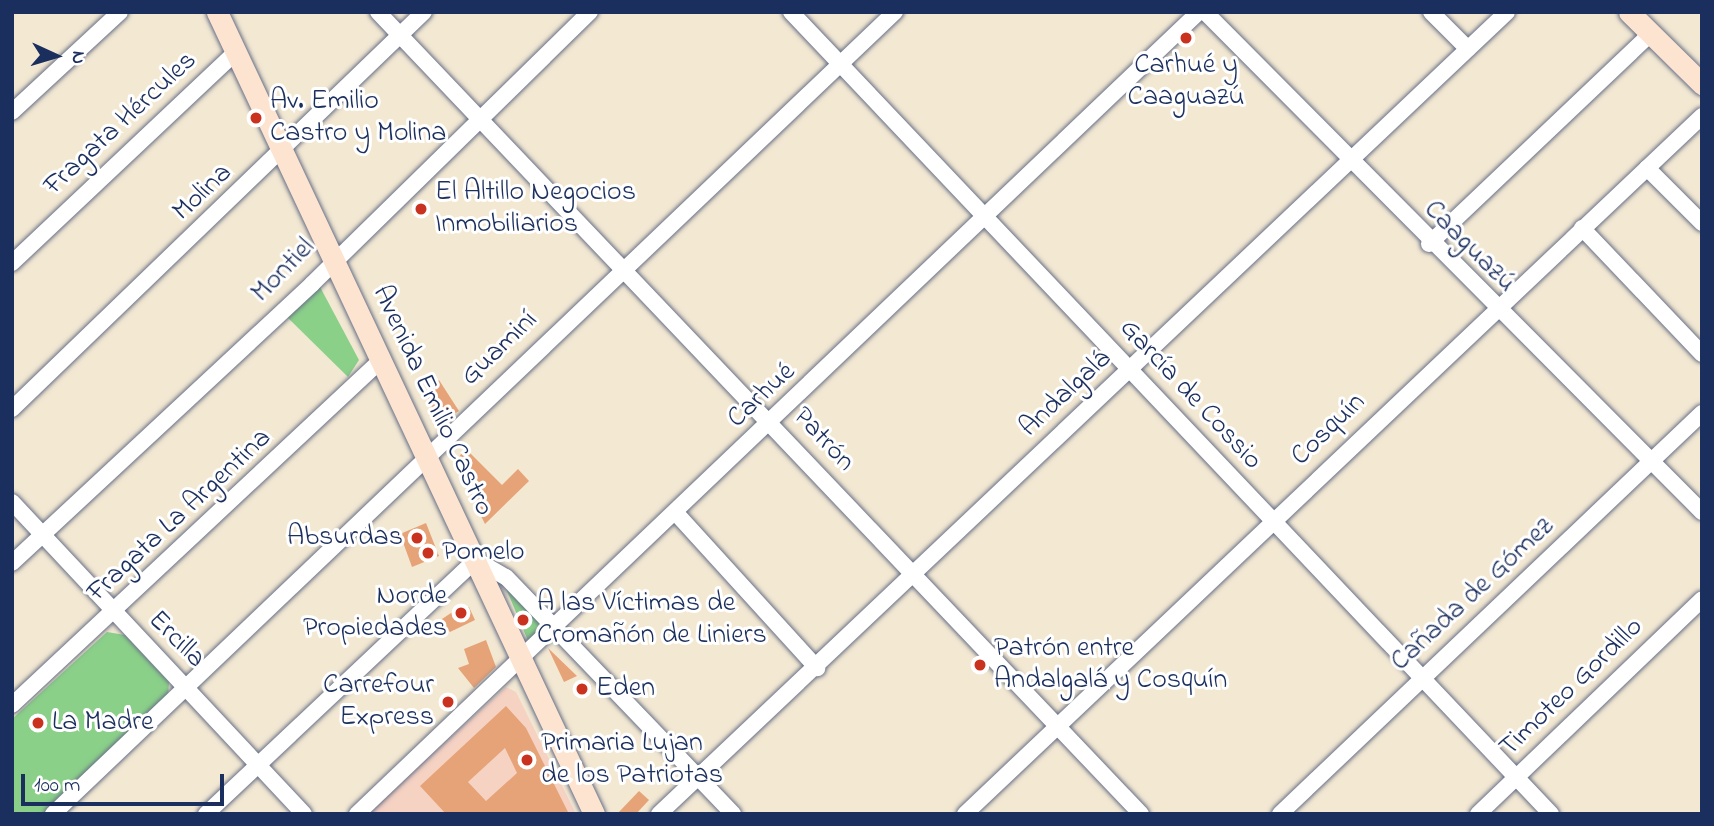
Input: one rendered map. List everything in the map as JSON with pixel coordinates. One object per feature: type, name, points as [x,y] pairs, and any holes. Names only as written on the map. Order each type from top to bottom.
[{"type":"main road","name":"Avenida Emilio Castro","points":[[217,12],[380,361],[477,560],[594,814]]},
{"type":"main road","points":[[1629,12],[1702,84]]},
{"type":"street","points":[[12,112],[120,12]]},
{"type":"street","name":"Patrón","points":[[378,12],[478,118],[624,265],[912,576],[1141,814]]},
{"type":"street","name":"Molina","points":[[12,409],[424,12]]},
{"type":"street","name":"Montiel","points":[[12,563],[590,12]]},
{"type":"street","name":"García de Cossio","points":[[791,12],[1551,814]]},
{"type":"street","name":"Guaminí","points":[[53,814],[624,265],[895,12]]},
{"type":"street","name":"Carhué","points":[[357,814],[988,219],[1199,12]]},
{"type":"street","name":"Caaguazú","points":[[1205,12],[1346,161],[1702,512]]},
{"type":"street","points":[[1431,12],[1468,49]]},
{"type":"street","name":"Andalgalá","points":[[659,814],[817,668],[1346,161],[1507,12]]},
{"type":"street","points":[[1429,244],[1650,34]]},
{"type":"street","name":"Fragata Hércules","points":[[12,263],[235,53]]},
{"type":"street","name":"Cosquín","points":[[965,814],[1494,309],[1702,116]]},
{"type":"street","points":[[1647,168],[1702,223]]},
{"type":"street","points":[[1582,228],[1702,354]]},
{"type":"street","name":"Fragata La Argentina","points":[[12,705],[114,615],[380,361]]},
{"type":"street","name":"Cañada de Gómez","points":[[1280,814],[1702,413]]},
{"type":"street","name":"Ercilla","points":[[12,502],[114,615],[260,764],[304,814]]},
{"type":"street","points":[[676,513],[817,668]]},
{"type":"street","points":[[206,814],[477,560],[506,577],[733,814]]},
{"type":"street","name":"Timoteo Gordillo","points":[[1478,814],[1702,599]]},
{"type":"shaded area","points":[[506,687],[516,692],[576,814],[366,814]]},
{"type":"green space","points":[[319,285],[359,360],[348,377],[285,315]]},
{"type":"green space","points":[[505,586],[546,626],[529,643]]},
{"type":"green space","points":[[107,632],[125,635],[169,682],[168,698],[43,814],[12,814],[12,719]]},
{"type":"building","points":[[439,380],[459,411],[446,419],[437,417],[425,394]]},
{"type":"building","points":[[465,448],[502,485],[518,469],[529,481],[485,524],[455,463]]},
{"type":"building","points":[[426,523],[439,556],[412,567],[400,534]]},
{"type":"building","points":[[460,607],[469,607],[475,620],[450,632],[439,621]]},
{"type":"building","points":[[486,640],[496,667],[474,688],[458,668],[469,664],[464,649]]},
{"type":"building","points":[[548,648],[577,676],[564,682]]},
{"type":"building","points":[[506,706],[526,728],[569,814],[446,814],[420,786]],"holes":[[[505,748],[517,773],[486,801],[468,782]]]},
{"type":"building","points":[[639,791],[649,800],[636,814],[617,814]]},
{"type":"place","name":"Carhué y Caaguazú","points":[[1186,38]]},
{"type":"place","name":"Av. Emilio Castro y Molina","points":[[256,118]]},
{"type":"place","name":"El Altillo Negocios Inmobiliarios","points":[[421,209]]},
{"type":"place","name":"Absurdas","points":[[417,538]]},
{"type":"place","name":"Pomelo","points":[[428,553]]},
{"type":"place","name":"Norde Propiedades","points":[[461,613]]},
{"type":"place","name":"A las Víctimas de Cromañón de Liniers","points":[[523,620]]},
{"type":"place","name":"Patrón entre Andalgalá y Cosquín","points":[[980,665]]},
{"type":"place","name":"Eden","points":[[582,689]]},
{"type":"place","name":"Carrefour Express","points":[[448,702]]},
{"type":"place","name":"La Madre","points":[[38,723]]},
{"type":"place","name":"Primaria Lujan de los Patriotas","points":[[527,760]]}]
